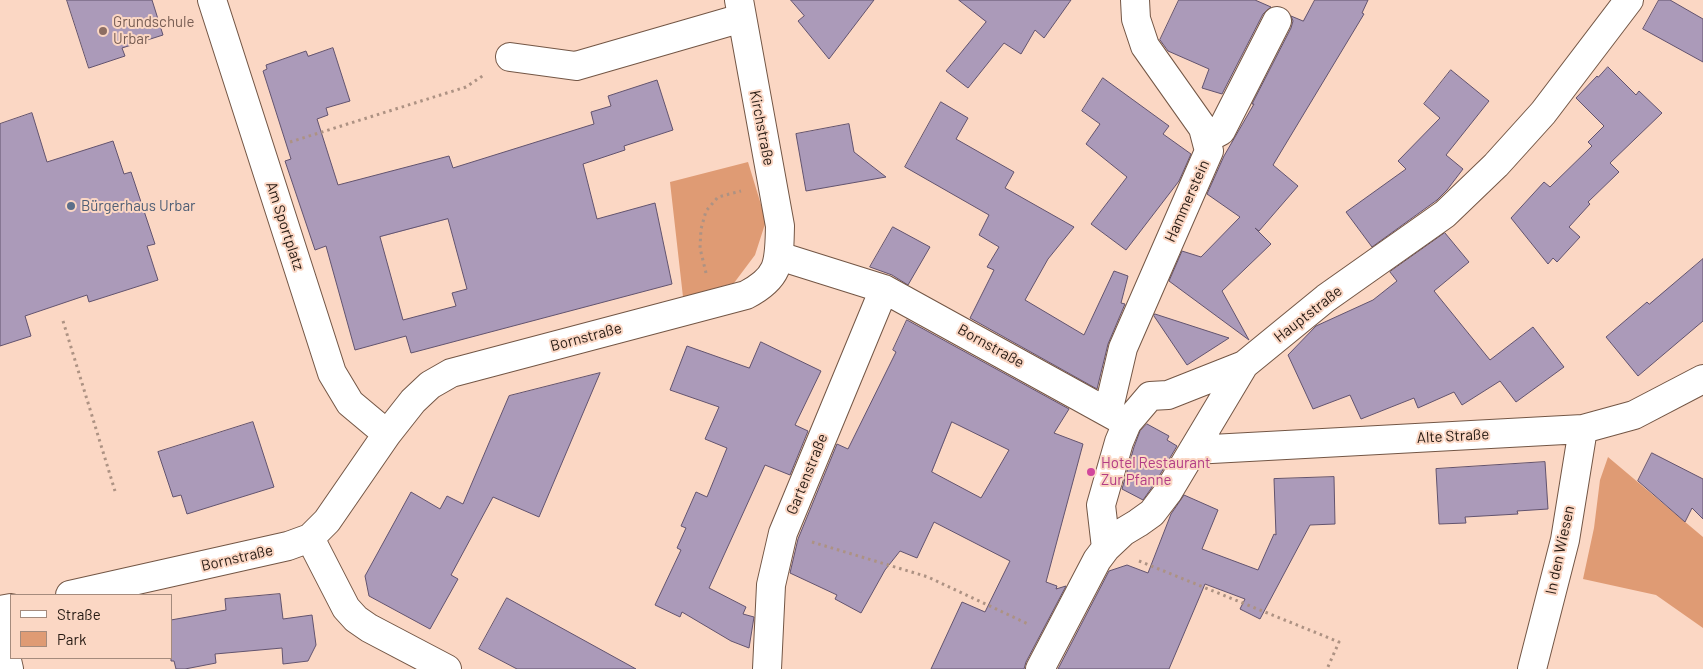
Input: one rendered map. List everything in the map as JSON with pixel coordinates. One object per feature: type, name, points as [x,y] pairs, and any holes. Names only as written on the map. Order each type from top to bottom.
[{"type":"street","name":"Am Sportplatz","points":[[212,0],[332,373],[350,403],[387,434]]},
{"type":"street","name":"Hammerstein","points":[[1118,417],[1123,348],[1209,151],[1203,128],[1145,46],[1136,19],[1134,0]]},
{"type":"street","name":"Hauptstraße","points":[[1040,669],[1096,560],[1123,532],[1152,512],[1168,492],[1244,365],[1326,298],[1445,214],[1496,165],[1543,113],[1629,0]]},
{"type":"street","points":[[510,57],[576,66],[740,9]]},
{"type":"street","name":"Kirchstraße","points":[[740,9],[780,226],[779,256]]},
{"type":"street","points":[[1206,139],[1221,131],[1277,21]]},
{"type":"street","name":"Bornstraße","points":[[74,594],[288,546],[310,538],[328,521],[387,434],[414,400],[430,385],[451,373],[746,295],[762,286],[772,275],[779,256],[884,289],[1118,417]]},
{"type":"street","name":"Gartenstraße","points":[[766,669],[771,586],[783,533],[884,289]]},
{"type":"street","points":[[1106,548],[1101,505],[1119,442],[1118,417],[1150,396],[1168,395],[1244,365]]},
{"type":"street","name":"Alte Straße","points":[[1193,450],[1583,429],[1634,415],[1703,379]]},
{"type":"street","name":"In den Wiesen","points":[[1532,669],[1565,540],[1583,429]]},
{"type":"street","points":[[310,538],[346,608],[356,619],[369,628],[447,669]]},
{"type":"street","points":[[0,630],[9,669]]},
{"type":"path","points":[[260,152],[466,87],[510,57]]},
{"type":"path","points":[[715,302],[700,248],[701,229],[706,211],[718,197],[773,184]]},
{"type":"path","points":[[63,321],[115,491]]},
{"type":"path","points":[[783,533],[928,577],[1056,637]]},
{"type":"path","points":[[1106,548],[1339,642],[1327,669]]},
{"type":"green space","points":[[748,162],[766,221],[755,255],[734,283],[683,297],[670,182]]},
{"type":"green space","points":[[1608,457],[1703,537],[1703,628],[1656,595],[1583,579],[1594,528],[1600,480]]},
{"type":"building","points":[[67,0],[152,0],[163,35],[122,48],[125,56],[89,68]]},
{"type":"building","points":[[791,0],[874,0],[829,59],[798,21],[804,16]]},
{"type":"building","points":[[959,0],[1071,0],[1044,38],[1035,30],[1021,54],[1004,43],[968,88],[946,71],[986,22]]},
{"type":"building","points":[[1179,0],[1255,0],[1271,7],[1263,14],[1222,94],[1202,88],[1209,69],[1168,51],[1160,40]]},
{"type":"building","points":[[1315,0],[1368,0],[1362,13],[1364,14],[1273,165],[1298,186],[1259,231],[1255,228],[1271,244],[1222,291],[1249,340],[1169,281],[1182,251],[1201,257],[1240,217],[1207,194],[1224,156],[1254,104],[1252,104],[1291,28],[1293,21],[1291,16],[1303,21]]},
{"type":"building","points":[[1659,0],[1670,0],[1703,19],[1703,62],[1643,29]]},
{"type":"building","points":[[333,48],[350,101],[326,108],[328,115],[317,119],[338,185],[449,156],[453,168],[594,124],[591,112],[611,106],[608,96],[657,80],[673,130],[624,146],[625,150],[583,164],[597,219],[655,203],[672,284],[411,353],[406,336],[355,350],[326,246],[315,250],[285,161],[291,159],[263,71],[267,69],[266,65],[306,51],[308,56]],"holes":[[[448,219],[467,289],[452,293],[456,306],[403,320],[380,237]]]},
{"type":"building","points":[[1608,67],[1636,95],[1639,91],[1662,113],[1610,163],[1619,172],[1588,202],[1590,204],[1569,227],[1580,237],[1557,262],[1553,258],[1548,264],[1511,218],[1544,182],[1550,187],[1592,146],[1588,142],[1604,126],[1576,98]]},
{"type":"building","points":[[1451,70],[1489,101],[1446,155],[1463,169],[1437,200],[1372,247],[1346,212],[1406,169],[1398,161],[1440,118],[1424,104]]},
{"type":"building","points":[[1103,78],[1169,126],[1163,134],[1191,154],[1179,181],[1126,250],[1091,224],[1127,177],[1086,144],[1100,124],[1082,111]]},
{"type":"building","points":[[941,102],[968,118],[956,139],[1014,172],[1005,188],[1074,227],[1048,259],[1025,300],[1084,335],[1114,271],[1128,276],[1121,303],[1125,304],[1108,344],[1097,389],[970,318],[994,270],[987,267],[999,247],[979,235],[989,215],[905,167]]},
{"type":"building","name":"Bürgerhaus Urbar","points":[[32,113],[47,162],[113,141],[124,174],[131,172],[155,244],[147,246],[158,280],[89,302],[87,295],[25,316],[31,336],[0,346],[0,124]]},
{"type":"building","points":[[849,124],[854,152],[886,177],[806,191],[796,134]]},
{"type":"building","points":[[893,227],[930,247],[908,285],[892,275],[870,267]]},
{"type":"building","points":[[1445,233],[1469,262],[1434,291],[1490,360],[1533,327],[1564,367],[1516,402],[1500,381],[1462,405],[1454,392],[1418,408],[1414,398],[1361,419],[1350,395],[1313,409],[1288,355],[1316,326],[1373,300],[1397,281],[1390,272]]},
{"type":"building","points":[[1703,259],[1703,321],[1638,376],[1606,337],[1647,302],[1649,304]]},
{"type":"building","points":[[1155,314],[1229,338],[1187,365],[1154,316]]},
{"type":"building","points":[[907,320],[1069,409],[1054,433],[1083,444],[1046,582],[1057,586],[1056,589],[1066,586],[1024,669],[931,669],[962,602],[985,612],[1010,561],[934,522],[917,558],[900,551],[885,570],[861,613],[835,599],[837,595],[790,573],[798,539],[837,444],[848,449],[896,352],[893,350]],"holes":[[[952,422],[1009,450],[981,498],[932,472]]]},
{"type":"building","points":[[761,342],[821,371],[795,425],[808,431],[790,475],[765,465],[709,588],[746,607],[743,614],[754,617],[749,648],[731,641],[682,612],[680,617],[655,605],[681,550],[677,548],[686,528],[681,526],[696,492],[707,497],[727,448],[705,439],[719,407],[670,390],[687,346],[749,368]]},
{"type":"building","points":[[600,373],[539,517],[493,497],[451,575],[458,579],[430,629],[369,596],[365,576],[411,492],[440,509],[447,496],[463,504],[509,396]]},
{"type":"building","points":[[253,422],[274,487],[187,514],[181,495],[173,497],[158,452]]},
{"type":"building","points":[[1147,424],[1169,436],[1167,440],[1177,446],[1143,500],[1122,489],[1140,431]]},
{"type":"building","points":[[1652,453],[1703,479],[1703,519],[1692,508],[1685,522],[1638,481]]},
{"type":"building","points":[[1545,462],[1548,509],[1517,511],[1518,514],[1465,517],[1466,523],[1439,524],[1436,469]]},
{"type":"building","points":[[1334,477],[1335,524],[1310,525],[1260,619],[1240,609],[1245,599],[1205,584],[1169,669],[1058,669],[1109,571],[1127,565],[1148,573],[1171,514],[1184,495],[1218,510],[1202,549],[1258,570],[1274,534],[1276,535],[1274,479]]},
{"type":"building","points":[[280,594],[283,619],[312,615],[316,645],[308,661],[283,664],[282,648],[215,654],[216,663],[176,669],[174,661],[171,661],[172,620],[226,610],[225,599]]},
{"type":"building","points":[[507,598],[636,669],[517,669],[479,649]]},
{"type":"place","name":"Grundschule Urbar","points":[[103,31]]},
{"type":"place","name":"Bürgerhaus Urbar","points":[[71,206]]},
{"type":"place","name":"Hotel Restaurant Zur Pfanne","points":[[1091,472]]}]
